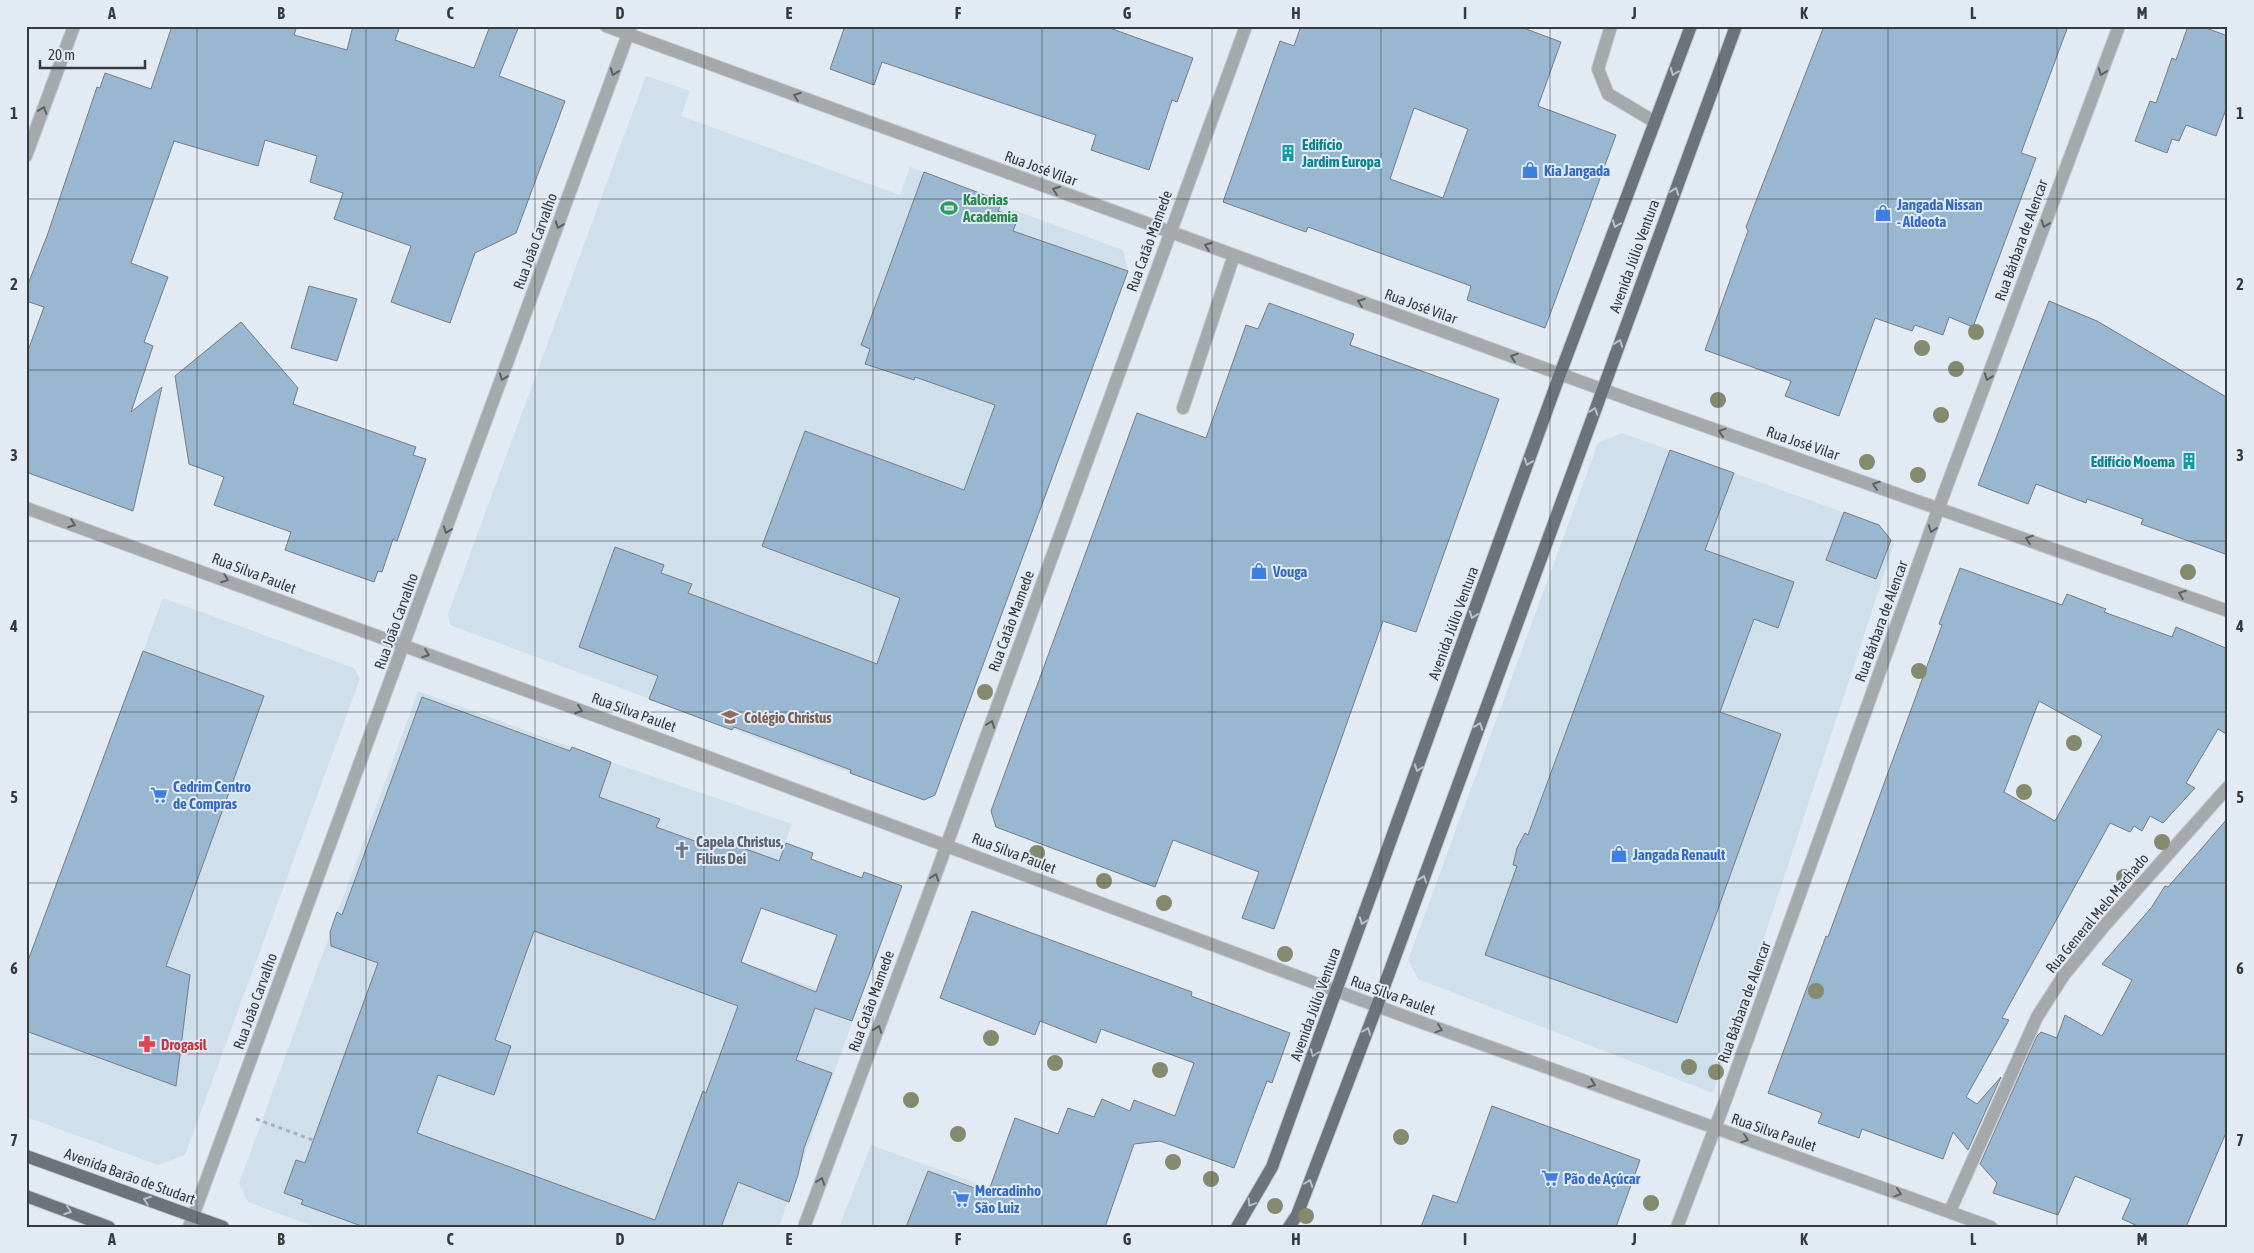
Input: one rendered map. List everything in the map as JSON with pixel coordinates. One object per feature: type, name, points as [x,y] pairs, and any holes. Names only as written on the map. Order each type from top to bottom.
[{"type":"main road","name":"Avenida Júlio Ventura","points":[[1237,1227],[1272,1167],[1560,374],[1691,26]]},
{"type":"main road","name":"Avenida Júlio Ventura","points":[[1289,1227],[1297,1214],[1377,1006],[1736,26]]},
{"type":"main road","name":"Avenida Barão de Studart","points":[[26,1156],[191,1222],[223,1227]]},
{"type":"main road","points":[[26,1196],[109,1227]]},
{"type":"street","points":[[26,156],[74,26]]},
{"type":"street","name":"Rua José Vilar","points":[[606,26],[630,30],[1170,232],[1560,374],[2228,611]]},
{"type":"street","name":"Rua Catão Mamede","points":[[804,1227],[1246,26]]},
{"type":"street","points":[[1611,26],[1598,68],[1608,94],[1655,122]]},
{"type":"street","name":"Rua Bárbara de Alencar","points":[[1677,1227],[1939,508],[2118,26]]},
{"type":"street","name":"Rua João Carvalho","points":[[191,1222],[630,30]]},
{"type":"street","points":[[1183,408],[1234,255]]},
{"type":"street","name":"Rua Silva Paulet","points":[[26,508],[946,845],[1377,1006],[1992,1227]]},
{"type":"street","name":"Rua General Melo Machado","points":[[1950,1211],[2037,1017],[2064,975],[2105,925],[2228,787]]},
{"type":"path","points":[[256,1119],[314,1140]]},
{"type":"shaded area","points":[[646,76],[690,91],[681,116],[900,195],[910,167],[924,172],[867,330],[989,201],[1123,250],[1128,271],[935,795],[924,800],[450,625],[448,614]]},
{"type":"shaded area","name":"Jangada Renault","points":[[1622,433],[1879,525],[1894,544],[1713,1093],[1418,979],[1408,960],[1598,443]]},
{"type":"shaded area","points":[[163,598],[354,668],[360,679],[185,1155],[158,1165],[26,1117],[26,966]]},
{"type":"shaded area","points":[[418,691],[611,762],[792,824],[741,962],[859,1003],[779,1227],[315,1227],[248,1202],[239,1184]]},
{"type":"shaded area","points":[[871,1145],[990,1188],[1093,1227],[839,1227]]},
{"type":"building","points":[[172,26],[297,26],[294,35],[347,50],[353,26],[400,26],[395,40],[474,68],[490,26],[519,26],[499,76],[565,101],[516,233],[475,253],[450,323],[391,302],[411,246],[334,219],[343,193],[310,182],[317,156],[265,140],[258,166],[174,141],[131,263],[168,277],[144,342],[153,346],[131,412],[162,387],[133,511],[26,472],[26,356],[44,307],[26,301],[26,289],[47,236],[97,87],[100,88],[105,73],[151,89]]},
{"type":"building","points":[[845,26],[1104,26],[1193,58],[1177,102],[1172,100],[1149,170],[1091,150],[1096,135],[882,62],[874,85],[830,69]]},
{"type":"building","points":[[1301,26],[1518,26],[1561,42],[1538,106],[1616,135],[1545,328],[1467,300],[1471,286],[1308,227],[1306,232],[1223,202],[1280,41],[1294,46]],"holes":[[[1414,108],[1468,129],[1443,198],[1390,179]]]},
{"type":"building","name":"Jangada Nissan - Aldeota","points":[[1824,26],[2068,26],[2021,153],[2036,158],[1973,327],[1949,317],[1943,335],[1915,325],[1912,331],[1875,318],[1839,416],[1785,396],[1791,381],[1705,350],[1748,231],[1746,227]]},
{"type":"building","points":[[2188,26],[2200,26],[2228,36],[2228,104],[2216,136],[2186,125],[2179,141],[2172,139],[2167,153],[2135,141],[2150,101],[2156,103],[2172,58],[2176,60]]},
{"type":"building","points":[[924,172],[990,197],[989,201],[1000,206],[998,211],[1018,218],[1013,231],[1128,271],[935,795],[924,800],[850,773],[851,770],[734,727],[732,730],[649,699],[658,676],[579,647],[615,547],[664,565],[661,573],[692,584],[688,593],[877,664],[900,598],[762,546],[805,431],[964,490],[995,405],[915,377],[914,380],[865,364],[870,349],[861,345]]},
{"type":"building","points":[[309,286],[357,299],[337,361],[291,348]]},
{"type":"building","points":[[2049,301],[2097,321],[2228,398],[2228,555],[2141,524],[2143,519],[2087,499],[2086,503],[2036,484],[2028,504],[1978,485]]},
{"type":"building","name":"Vouga","points":[[1269,303],[1354,334],[1350,345],[1499,399],[1416,632],[1383,621],[1274,929],[1242,918],[1259,872],[1173,840],[1155,887],[996,827],[991,811],[1137,413],[1206,438],[1246,325],[1258,329]]},
{"type":"building","points":[[241,322],[298,388],[293,404],[416,447],[413,455],[426,459],[397,541],[393,539],[382,572],[378,571],[374,582],[285,550],[291,532],[214,505],[224,477],[189,464],[175,376]]},
{"type":"building","points":[[1670,450],[1734,473],[1705,550],[1794,582],[1778,628],[1754,619],[1720,712],[1781,734],[1677,1023],[1485,955],[1517,866],[1513,865],[1517,848],[1525,833],[1528,835]]},
{"type":"building","points":[[1844,512],[1879,525],[1891,540],[1876,579],[1826,560]]},
{"type":"building","points":[[1960,568],[2062,605],[2067,594],[2106,609],[2104,612],[2172,637],[2176,627],[2228,649],[2228,735],[2218,729],[2186,783],[2195,788],[2163,823],[2150,816],[2142,831],[2134,826],[2130,832],[2110,823],[2002,1018],[2009,1020],[1966,1097],[1977,1104],[2001,1077],[1968,1150],[1953,1132],[1943,1159],[1862,1129],[1859,1138],[1818,1123],[1822,1113],[1768,1093],[1826,936],[1828,937],[1942,625],[1939,624]],"holes":[[[2039,701],[2102,736],[2055,821],[2004,792]]]},
{"type":"building","name":"Cedrim Centro de Compras","points":[[143,651],[264,696],[166,966],[190,975],[176,1086],[26,1031],[26,966]]},
{"type":"building","points":[[422,697],[570,751],[572,747],[611,762],[599,797],[660,819],[656,827],[714,848],[718,839],[779,861],[786,843],[813,853],[811,859],[862,878],[864,872],[902,886],[852,1021],[815,1008],[796,1060],[832,1073],[804,1148],[789,1202],[738,1182],[721,1227],[364,1227],[301,1204],[303,1200],[284,1193],[296,1160],[305,1163],[378,963],[331,946],[330,932],[337,912],[342,915]],"holes":[[[761,908],[837,935],[816,992],[741,962]],[[534,931],[738,1006],[706,1093],[703,1091],[655,1220],[417,1133],[438,1075],[494,1095],[511,1046],[495,1040]]]},
{"type":"building","points":[[2228,818],[2228,1128],[2186,1227],[2140,1227],[2122,1219],[2131,1199],[2075,1176],[2058,1215],[1993,1193],[1997,1183],[1980,1164],[2037,1036],[2041,1032],[2057,1038],[2065,1015],[2102,1036],[2132,980],[2102,964],[2151,908],[2165,886],[2168,887]]},
{"type":"building","points":[[972,911],[1192,992],[1191,996],[1290,1033],[1272,1083],[1267,1081],[1234,1168],[1160,1141],[1134,1144],[1105,1227],[906,1227],[928,1171],[988,1193],[1015,1118],[1058,1134],[1068,1108],[1094,1117],[1102,1099],[1130,1111],[1134,1100],[1175,1116],[1194,1063],[1101,1029],[1096,1043],[1040,1021],[1035,1035],[940,998]]},
{"type":"building","name":"Pão de Açúcar","points":[[1492,1106],[1640,1160],[1616,1227],[1421,1227],[1433,1195],[1457,1203]]},
{"type":"place","name":"Edifício Jardim Europa","points":[[1288,153]]},
{"type":"place","name":"Kia Jangada","points":[[1530,170]]},
{"type":"place","name":"Kalorias Academia","points":[[949,208]]},
{"type":"place","name":"Jangada Nissan - Aldeota","points":[[1883,213]]},
{"type":"place","name":"Edifício Moema","points":[[2189,461]]},
{"type":"place","name":"Vouga","points":[[1259,571]]},
{"type":"place","name":"Colégio Christus","points":[[730,717]]},
{"type":"place","name":"Cedrim Centro de Compras","points":[[159,795]]},
{"type":"place","name":"Capela Christus, Filius Dei","points":[[682,850]]},
{"type":"place","name":"Jangada Renault","points":[[1619,854]]},
{"type":"place","name":"Drogasil","points":[[147,1044]]},
{"type":"place","name":"Pão de Açúcar","points":[[1550,1178]]},
{"type":"place","name":"Mercadinho São Luiz","points":[[961,1199]]}]
